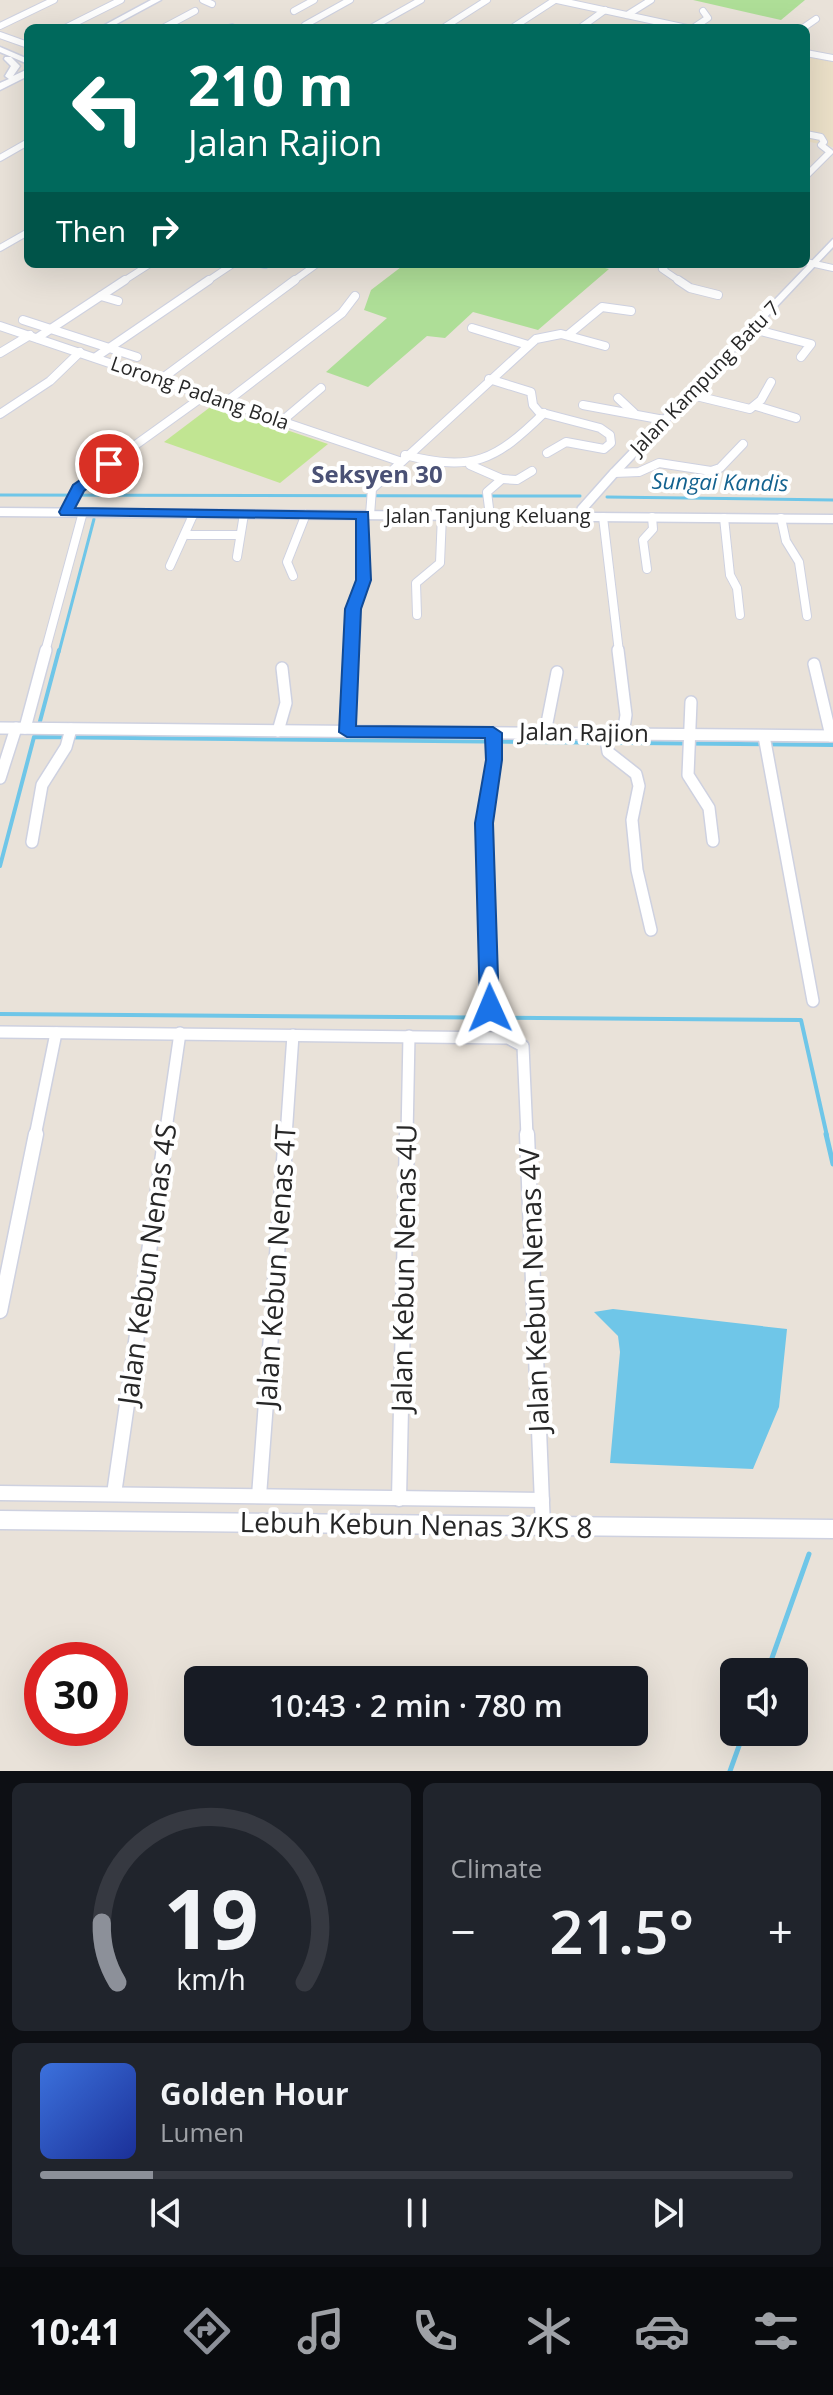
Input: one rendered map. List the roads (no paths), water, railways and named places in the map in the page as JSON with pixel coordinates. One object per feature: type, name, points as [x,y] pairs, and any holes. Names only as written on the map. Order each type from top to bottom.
[{"type":"main road","points":[[111,24],[157,0]]},
{"type":"main road","points":[[122,24],[169,0]]},
{"type":"main road","points":[[4,78],[16,66],[8,57]]},
{"type":"main road","points":[[4,78],[24,68]]},
{"type":"main road","points":[[0,87],[24,69]]},
{"type":"main road","name":"Jalan Tanjung Keluang","points":[[0,512],[69,506],[83,512],[306,514],[368,511],[490,516],[724,518],[782,522],[833,519]]},
{"type":"street","points":[[0,26],[54,0]]},
{"type":"street","points":[[73,24],[121,0]]},
{"type":"street","points":[[203,0],[212,4]]},
{"type":"street","points":[[294,11],[314,0]]},
{"type":"street","points":[[307,24],[350,0]]},
{"type":"street","points":[[378,24],[421,0]]},
{"type":"street","points":[[449,24],[487,0]]},
{"type":"street","points":[[518,24],[556,0],[662,24]]},
{"type":"street","points":[[627,15],[651,0]]},
{"type":"street","points":[[586,24],[605,10]]},
{"type":"street","points":[[171,24],[195,11]]},
{"type":"street","points":[[697,24],[708,18],[703,11]]},
{"type":"street","points":[[809,24],[816,19]]},
{"type":"street","points":[[0,35],[24,44]]},
{"type":"street","points":[[0,49],[8,57]]},
{"type":"street","points":[[810,54],[833,58]]},
{"type":"street","points":[[810,135],[821,137],[824,142],[821,145],[830,149],[810,172]]},
{"type":"street","points":[[0,158],[24,144]]},
{"type":"street","points":[[810,168],[816,167]]},
{"type":"street","points":[[0,248],[24,234]]},
{"type":"street","name":"Jalan Kampung Batu 7","points":[[810,261],[833,242]]},
{"type":"street","points":[[810,262],[833,268]]},
{"type":"street","points":[[0,353],[51,329],[144,268]]},
{"type":"street","points":[[96,357],[227,268]]},
{"type":"street","points":[[160,380],[312,268]]},
{"type":"street","points":[[663,268],[664,272],[690,288],[718,295]]},
{"type":"street","name":"Jalan Kampung Batu 7","points":[[581,516],[582,509],[614,473],[753,329],[804,268]]},
{"type":"street","points":[[101,296],[118,301]]},
{"type":"street","points":[[226,402],[342,313],[353,303],[355,296]]},
{"type":"street","points":[[568,335],[602,307],[631,311]]},
{"type":"street","points":[[23,320],[137,357]]},
{"type":"street","name":"Lorong Padang Bola","points":[[0,326],[402,458],[444,466],[469,465]]},
{"type":"street","points":[[472,328],[528,345]]},
{"type":"street","points":[[753,329],[811,344],[801,357]]},
{"type":"street","points":[[347,730],[353,609],[363,580],[372,489],[402,458],[528,345],[543,336],[568,335],[605,346]]},
{"type":"street","points":[[0,414],[50,381],[80,352]]},
{"type":"street","points":[[489,379],[531,392],[533,405],[544,413],[600,428],[610,435],[611,443],[600,449],[566,442],[547,453]]},
{"type":"street","points":[[688,394],[750,409],[756,406],[771,382]]},
{"type":"street","points":[[282,421],[321,388]]},
{"type":"street","points":[[69,506],[78,488],[205,395]]},
{"type":"street","points":[[618,398],[634,413]]},
{"type":"street","points":[[583,405],[664,420]]},
{"type":"street","points":[[756,406],[796,418]]},
{"type":"street","points":[[469,465],[510,447],[544,413]]},
{"type":"street","points":[[614,473],[639,472],[659,463],[711,471],[720,468],[743,444]]},
{"type":"street","points":[[469,465],[502,479],[517,480],[532,471]]},
{"type":"street","points":[[490,516],[488,496],[502,479]]},
{"type":"street","points":[[0,778],[10,747],[22,729],[83,512]]},
{"type":"street","points":[[170,566],[174,552],[188,535],[194,513]]},
{"type":"street","points":[[237,557],[244,514]]},
{"type":"street","points":[[293,576],[287,562],[306,514]]},
{"type":"street","points":[[417,615],[412,592],[422,574],[440,563],[442,515]]},
{"type":"street","points":[[603,517],[624,724]]},
{"type":"street","points":[[647,569],[643,540],[652,532],[652,517]]},
{"type":"street","points":[[724,518],[730,575],[737,588],[740,615]]},
{"type":"street","points":[[782,522],[799,562],[807,616]]},
{"type":"street","points":[[188,535],[240,535]]},
{"type":"street","points":[[814,664],[831,732]]},
{"type":"street","points":[[278,731],[286,703],[282,668]]},
{"type":"street","points":[[545,733],[557,672]]},
{"type":"street","points":[[691,702],[688,775],[709,808],[713,841]]},
{"type":"street","name":"Jalan Rajion","points":[[0,728],[347,730],[494,739],[545,733],[605,739],[624,724],[688,740],[766,741],[831,732]]},
{"type":"street","points":[[32,842],[42,785],[66,747],[71,730]]},
{"type":"street","points":[[490,1008],[484,823],[494,739]]},
{"type":"street","points":[[605,739],[612,758],[636,774],[639,786],[632,820],[637,870],[651,930]]},
{"type":"street","points":[[766,741],[813,1001]]},
{"type":"street","points":[[0,1032],[409,1036]]},
{"type":"street","points":[[0,1311],[56,1033]]},
{"type":"street","name":"Jalan Kebun Nenas 4S","points":[[114,1494],[180,1033]]},
{"type":"street","name":"Jalan Kebun Nenas 4T","points":[[259,1496],[293,1035]]},
{"type":"street","name":"Jalan Kebun Nenas 4V","points":[[409,1036],[508,1038],[523,1046],[525,1053],[543,1528]]},
{"type":"street","name":"Jalan Kebun Nenas 4U","points":[[399,1499],[409,1036]]},
{"type":"street","points":[[0,1493],[542,1500]]},
{"type":"street","name":"Lebuh Kebun Nenas 3/KS 8","points":[[0,1520],[833,1529]]},
{"type":"water","points":[[613,1309],[787,1329],[779,1407],[753,1469],[610,1463],[620,1352],[618,1336],[594,1312]]},
{"type":"waterway","name":"Sungai Kandis","points":[[0,495],[580,496]]},
{"type":"waterway","name":"Sungai Kandis","points":[[607,497],[833,500]]},
{"type":"waterway","points":[[59,652],[94,519]]},
{"type":"waterway","points":[[39,725],[59,650]]},
{"type":"waterway","points":[[0,866],[34,737],[833,745]]},
{"type":"waterway","points":[[0,1014],[801,1020],[827,1136]]},
{"type":"waterway","points":[[826,1134],[833,1164]]},
{"type":"waterway","points":[[772,1658],[809,1554]]},
{"type":"waterway","points":[[730,1771],[739,1746]]},
{"type":"district","name":"Seksyen 30","points":[[377,475]]}]
